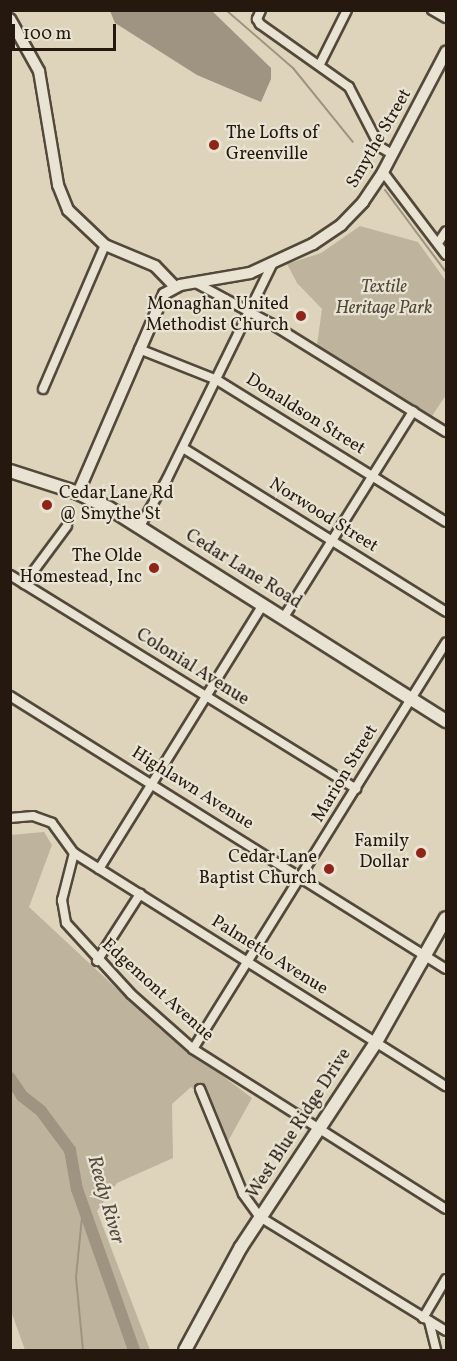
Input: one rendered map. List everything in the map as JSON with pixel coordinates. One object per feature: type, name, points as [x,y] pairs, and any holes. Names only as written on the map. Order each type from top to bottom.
[{"type":"main road","name":"Cedar Lane Road","points":[[10,471],[78,493],[140,526],[447,721]]},
{"type":"main road","name":"West Blue Ridge Drive","points":[[185,1350],[260,1217],[376,1042],[447,918]]},
{"type":"street","points":[[261,10],[257,19],[260,24],[320,64],[356,95],[380,147],[392,154]]},
{"type":"street","points":[[320,64],[347,10]]},
{"type":"street","points":[[432,10],[447,18]]},
{"type":"street","points":[[10,19],[39,70],[61,195],[81,226],[105,245],[155,266],[175,286],[158,304],[78,493]]},
{"type":"street","name":"Smythe Street","points":[[175,286],[242,276],[273,263],[341,225],[363,202],[383,172],[447,52]]},
{"type":"street","points":[[383,172],[447,255]]},
{"type":"street","points":[[438,243],[447,231]]},
{"type":"street","points":[[43,389],[105,245]]},
{"type":"street","points":[[140,526],[218,380],[252,312],[273,263]]},
{"type":"street","points":[[196,283],[252,312],[447,432]]},
{"type":"street","name":"Donaldson Street","points":[[139,349],[218,380],[447,522]]},
{"type":"street","points":[[284,617],[413,411]]},
{"type":"street","name":"Norwood Street","points":[[183,448],[447,612]]},
{"type":"street","points":[[24,584],[67,526]]},
{"type":"street","name":"Colonial Avenue","points":[[10,575],[356,789]]},
{"type":"street","points":[[99,869],[263,604]]},
{"type":"street","name":"Marion Street","points":[[193,1049],[303,877],[447,642]]},
{"type":"street","name":"Highlawn Avenue","points":[[10,696],[447,969]]},
{"type":"street","points":[[10,818],[45,819],[60,830],[74,853]]},
{"type":"street","name":"Palmetto Avenue","points":[[74,853],[447,1086]]},
{"type":"street","name":"Edgemont Avenue","points":[[74,853],[62,895],[63,914],[71,931],[97,961],[193,1049],[447,1209]]},
{"type":"street","points":[[97,961],[140,894]]},
{"type":"street","points":[[200,1089],[243,1194],[260,1217],[447,1331]]},
{"type":"street","points":[[435,1350],[426,1319],[447,1279]]},
{"type":"green space","name":"Textile Heritage Park","points":[[360,226],[418,242],[446,281],[446,395],[432,416],[317,345],[322,309],[297,283],[287,264],[321,253]]},
{"type":"green space","points":[[44,832],[52,845],[29,907],[160,1029],[252,1098],[227,1143],[216,1110],[191,1087],[172,1104],[173,1158],[117,1183],[97,1211],[150,1350],[25,1350],[11,1311],[10,835]]},
{"type":"shaded area","points":[[110,11],[212,11],[271,68],[271,79],[261,102],[197,75],[115,23]]},
{"type":"waterway","points":[[226,10],[293,68],[353,142]]},
{"type":"waterway","points":[[364,159],[371,170]]},
{"type":"waterway","points":[[385,190],[446,272]]},
{"type":"waterway","name":"Reedy River","points":[[10,1078],[22,1096],[41,1111],[70,1150],[77,1189],[134,1350]]},
{"type":"waterway","points":[[83,1207],[76,1277],[83,1350]]},
{"type":"place","name":"The Lofts of Greenville","points":[[214,145]]},
{"type":"place","name":"Monaghan United Methodist Church","points":[[301,316]]},
{"type":"place","name":"Cedar Lane Rd @ Smythe St","points":[[47,505]]},
{"type":"place","name":"The Olde Homestead, Inc","points":[[154,568]]},
{"type":"place","name":"Family Dollar","points":[[421,853]]},
{"type":"place","name":"Cedar Lane Baptist Church","points":[[329,869]]}]
